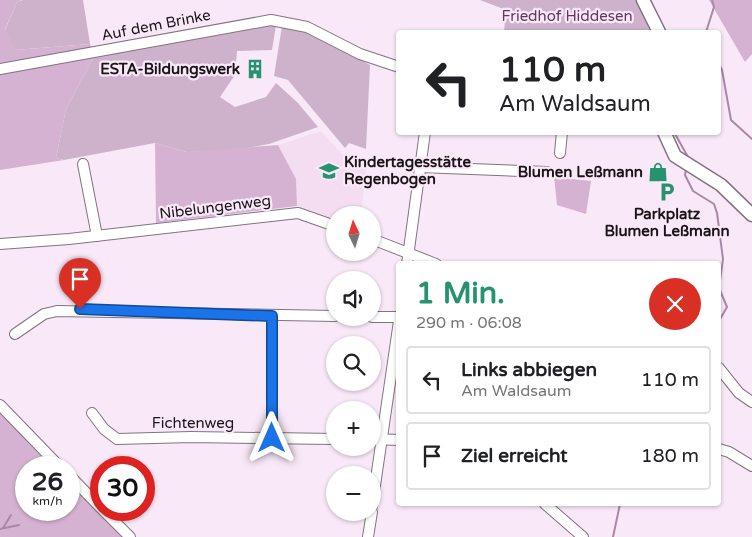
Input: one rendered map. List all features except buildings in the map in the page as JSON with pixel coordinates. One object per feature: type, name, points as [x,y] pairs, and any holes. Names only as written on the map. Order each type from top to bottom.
[{"type":"main road","points":[[643,0],[658,30]]},
{"type":"main road","points":[[665,135],[670,149],[687,165],[721,185],[752,215]]},
{"type":"street","name":"Auf dem Brinke","points":[[0,69],[262,20],[307,27],[360,54],[396,66]]},
{"type":"street","points":[[408,261],[418,167],[424,135]]},
{"type":"street","points":[[560,153],[562,135]]},
{"type":"street","points":[[83,164],[97,236]]},
{"type":"street","points":[[418,167],[547,172]]},
{"type":"street","name":"Nibelungenweg","points":[[0,244],[97,236],[298,213],[326,223]]},
{"type":"street","points":[[381,242],[429,261]]},
{"type":"street","points":[[15,334],[44,314],[80,309],[272,316],[326,316]]},
{"type":"street","points":[[272,316],[272,438]]},
{"type":"street","points":[[381,318],[396,319]]},
{"type":"street","points":[[379,466],[396,343]]},
{"type":"street","points":[[721,370],[739,392],[752,402]]},
{"type":"street","points":[[0,405],[49,456]]},
{"type":"street","name":"Fichtenweg","points":[[92,413],[104,429],[117,439],[191,437],[326,440]]},
{"type":"street","points":[[384,439],[396,440]]},
{"type":"street","points":[[721,450],[730,452],[752,466]]},
{"type":"street","points":[[80,487],[90,497]]},
{"type":"street","points":[[547,506],[583,537]]},
{"type":"street","points":[[114,521],[130,537]]},
{"type":"street","points":[[368,537],[371,521]]},
{"type":"shaded area","points":[[0,0],[22,0],[17,2],[5,29],[15,50],[90,44],[92,49],[0,66]]},
{"type":"shaded area","points":[[709,0],[752,0],[752,54],[745,62]]},
{"type":"shaded area","points":[[95,55],[66,109],[56,158],[64,160],[0,170],[0,72]]},
{"type":"shaded area","name":"Kindertagesstätte Regenbogen","points":[[321,131],[342,154],[367,163],[362,206],[326,206],[326,216],[297,206],[296,179],[278,145]]},
{"type":"shaded area","points":[[155,143],[187,152],[278,145],[296,179],[297,206],[156,223]]},
{"type":"shaded area","points":[[554,177],[591,181],[586,214],[557,205]]},
{"type":"shaded area","points":[[0,410],[44,456],[15,456],[15,521],[80,521],[80,494],[90,504],[90,521],[108,521],[124,537],[0,537]]},
{"type":"green space","points":[[23,0],[83,0],[90,44],[14,50],[5,30],[17,2]]},
{"type":"green space","name":"Friedhof Hiddesen","points":[[480,0],[639,0],[654,30],[504,30],[506,10]]},
{"type":"green space","points":[[257,23],[276,25],[272,50],[237,51],[235,75],[220,97],[235,107],[266,97],[276,83],[298,103],[318,127],[269,144],[229,151],[187,152],[155,143],[64,160],[56,158],[66,109],[95,55]]},
{"type":"green space","points":[[282,26],[308,32],[370,65],[366,149],[349,143],[345,148],[288,80],[274,76]]},
{"type":"waterway","points":[[707,30],[714,7],[712,0]]},
{"type":"waterway","points":[[721,68],[731,120],[752,139]]},
{"type":"waterway","points":[[676,135],[688,157]]},
{"type":"waterway","points":[[686,169],[685,175],[693,191],[714,204],[717,213],[723,259],[721,274]]},
{"type":"waterway","points":[[721,293],[727,307],[721,318]]},
{"type":"waterway","points":[[613,537],[620,506]]},
{"type":"waterway","points":[[3,528],[11,515]]},
{"type":"waterway","points":[[0,529],[19,525]]},
{"type":"place","name":"ESTA-Bildungswerk","points":[[255,69]]},
{"type":"place","name":"Kindertagesstätte Regenbogen","points":[[329,171]]},
{"type":"place","name":"Blumen Leßmann","points":[[658,172]]},
{"type":"place","name":"Parkplatz Blumen Leßmann","points":[[667,192]]},
{"type":"route","points":[[80,309],[272,316],[272,438]]}]
